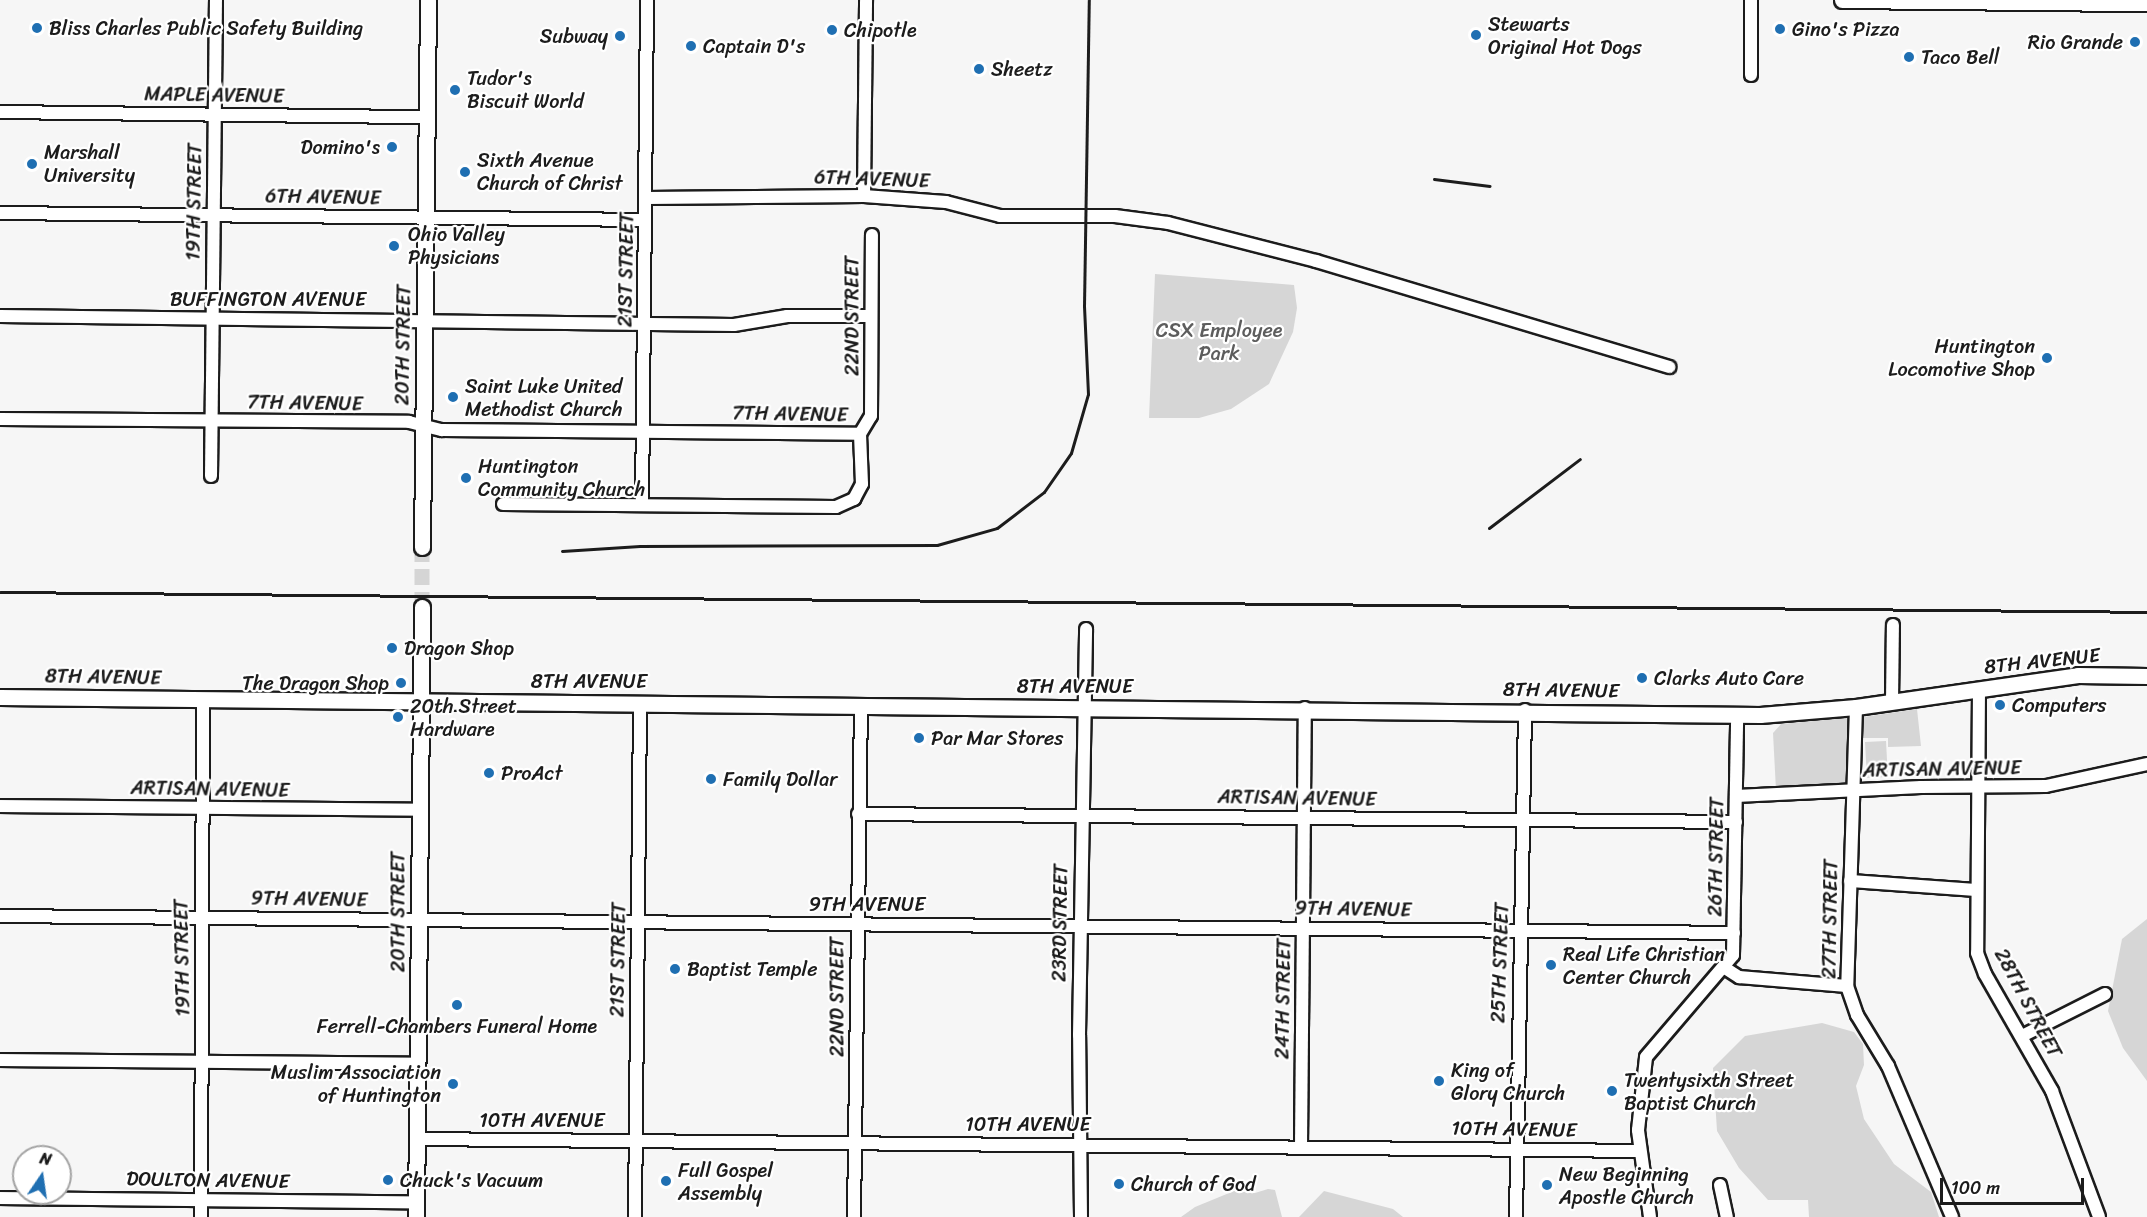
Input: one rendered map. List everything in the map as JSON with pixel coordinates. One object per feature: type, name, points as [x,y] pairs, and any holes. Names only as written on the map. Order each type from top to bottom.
[{"type":"main road","name":"20TH STREET","points":[[422,547],[428,0]]},
{"type":"main road","points":[[1842,0],[2147,3]]},
{"type":"main road","name":"20TH STREET","points":[[416,1209],[422,608]]},
{"type":"main road","name":"8TH AVENUE","points":[[0,697],[1525,710],[1737,714],[1856,707],[2078,675],[2147,676]]},
{"type":"street","name":"19TH STREET","points":[[211,476],[216,0]]},
{"type":"street","name":"21ST STREET","points":[[642,505],[647,198],[647,0]]},
{"type":"street","points":[[864,196],[866,0]]},
{"type":"street","points":[[1750,0],[1751,75]]},
{"type":"street","name":"MAPLE AVENUE","points":[[0,112],[427,117]]},
{"type":"street","name":"6TH AVENUE","points":[[647,198],[864,196],[946,202],[1000,216],[1093,216],[1168,223],[1270,248],[1669,367]]},
{"type":"street","name":"6TH AVENUE","points":[[0,213],[645,220]]},
{"type":"street","name":"22ND STREET","points":[[642,505],[836,507],[854,499],[862,484],[860,434],[871,416],[872,235]]},
{"type":"street","name":"BUFFINGTON AVENUE","points":[[0,316],[424,319],[734,326],[788,316],[872,316]]},
{"type":"street","name":"7TH AVENUE","points":[[0,419],[423,426],[442,430],[860,434]]},
{"type":"street","points":[[503,504],[642,505]]},
{"type":"street","points":[[1892,702],[1893,625]]},
{"type":"street","name":"23RD STREET","points":[[1081,1217],[1080,925],[1086,629]]},
{"type":"street","name":"28TH STREET","points":[[1979,689],[1977,890],[1980,963],[2060,1109],[2099,1217]]},
{"type":"street","name":"19TH STREET","points":[[201,1217],[202,699]]},
{"type":"street","name":"21ST STREET","points":[[635,1217],[640,703]]},
{"type":"street","name":"22ND STREET","points":[[854,1217],[861,705]]},
{"type":"street","name":"27TH STREET","points":[[1856,707],[1847,986],[1857,1015],[1888,1066],[1952,1217]]},
{"type":"street","name":"24TH STREET","points":[[1301,1146],[1305,708]]},
{"type":"street","name":"25TH STREET","points":[[1516,1217],[1525,710]]},
{"type":"street","name":"26TH STREET","points":[[1650,1217],[1638,1151],[1641,1090],[1649,1047],[1725,968],[1733,955],[1737,714]]},
{"type":"street","name":"ARTISAN AVENUE","points":[[1736,796],[1853,790],[2054,785],[2147,764]]},
{"type":"street","name":"ARTISAN AVENUE","points":[[0,806],[419,810]]},
{"type":"street","name":"ARTISAN AVENUE","points":[[858,814],[1736,822]]},
{"type":"street","points":[[1850,881],[1977,890]]},
{"type":"street","name":"9TH AVENUE","points":[[0,916],[1734,933]]},
{"type":"street","points":[[1725,968],[1739,977],[1847,986]]},
{"type":"street","points":[[2022,1036],[2105,994]]},
{"type":"street","points":[[0,1060],[417,1064]]},
{"type":"street","name":"10TH AVENUE","points":[[417,1139],[1638,1151]]},
{"type":"street","points":[[1720,1185],[1727,1217]]},
{"type":"street","name":"DOULTON AVENUE","points":[[0,1198],[202,1200],[416,1209]]},
{"type":"green space","name":"CSX Employee Park","points":[[1155,274],[1294,285],[1297,308],[1293,332],[1269,384],[1231,409],[1199,418],[1149,418]]},
{"type":"green space","points":[[1917,709],[1921,746],[1888,747],[1888,738],[1863,738],[1864,717]]},
{"type":"green space","points":[[1847,718],[1848,785],[1776,790],[1773,733],[1781,724]]},
{"type":"green space","points":[[1886,741],[1888,777],[1867,778],[1865,742]]},
{"type":"green space","points":[[2147,919],[2147,1081],[2123,1048],[2108,1011],[2122,939]]},
{"type":"green space","points":[[1822,1023],[1854,1032],[1863,1044],[1864,1065],[1856,1086],[1864,1119],[1894,1164],[1931,1192],[1939,1217],[1809,1217],[1808,1200],[1768,1200],[1739,1168],[1717,1131],[1713,1068],[1745,1036]]},
{"type":"green space","points":[[1268,1189],[1275,1190],[1282,1217],[1181,1217],[1195,1207],[1234,1191],[1255,1193]]},
{"type":"green space","points":[[1324,1191],[1393,1209],[1403,1217],[1299,1217]]},
{"type":"tunnel","points":[[422,547],[422,607]]},
{"type":"railway","points":[[562,551],[640,546],[937,545],[997,528],[1044,492],[1071,453],[1088,394],[1084,306],[1089,0]]},
{"type":"railway","points":[[1434,179],[1490,186]]},
{"type":"railway","points":[[1489,528],[1580,459]]},
{"type":"railway","points":[[0,592],[2147,612]]},
{"type":"place","name":"Bliss Charles Public Safety Building","points":[[37,28]]},
{"type":"place","name":"Gino's Pizza","points":[[1780,29]]},
{"type":"place","name":"Chipotle","points":[[832,30]]},
{"type":"place","name":"Stewarts Original Hot Dogs","points":[[1476,35]]},
{"type":"place","name":"Subway","points":[[620,36]]},
{"type":"place","name":"Rio Grande","points":[[2135,42]]},
{"type":"place","name":"Captain D's","points":[[691,46]]},
{"type":"place","name":"Taco Bell","points":[[1909,57]]},
{"type":"place","name":"Sheetz","points":[[979,69]]},
{"type":"place","name":"Tudor's Biscuit World","points":[[455,90]]},
{"type":"place","name":"Domino's","points":[[392,147]]},
{"type":"place","name":"Marshall University","points":[[32,164]]},
{"type":"place","name":"Sixth Avenue Church of Christ","points":[[465,172]]},
{"type":"place","name":"Ohio Valley Physicians","points":[[394,246]]},
{"type":"place","name":"Huntington Locomotive Shop","points":[[2047,358]]},
{"type":"place","name":"Saint Luke United Methodist Church","points":[[453,397]]},
{"type":"place","name":"Huntington Community Church","points":[[466,478]]},
{"type":"place","name":"Dragon Shop","points":[[392,648]]},
{"type":"place","name":"Clarks Auto Care","points":[[1642,678]]},
{"type":"place","name":"The Dragon Shop","points":[[401,683]]},
{"type":"place","name":"Computers","points":[[2000,705]]},
{"type":"place","name":"20th Street Hardware","points":[[398,717]]},
{"type":"place","name":"Par Mar Stores","points":[[919,738]]},
{"type":"place","name":"ProAct","points":[[489,773]]},
{"type":"place","name":"Family Dollar","points":[[711,779]]},
{"type":"place","name":"Real Life Christian Center Church","points":[[1551,965]]},
{"type":"place","name":"Baptist Temple","points":[[675,969]]},
{"type":"place","name":"Ferrell-Chambers Funeral Home","points":[[457,1005]]},
{"type":"place","name":"King of Glory Church","points":[[1439,1081]]},
{"type":"place","name":"Muslim Association of Huntington","points":[[453,1084]]},
{"type":"place","name":"Twentysixth Street Baptist Church","points":[[1612,1091]]},
{"type":"place","name":"Chuck's Vacuum","points":[[388,1180]]},
{"type":"place","name":"Full Gospel Assembly","points":[[666,1181]]},
{"type":"place","name":"Church of God","points":[[1119,1184]]},
{"type":"place","name":"New Beginning Apostle Church","points":[[1547,1185]]}]
